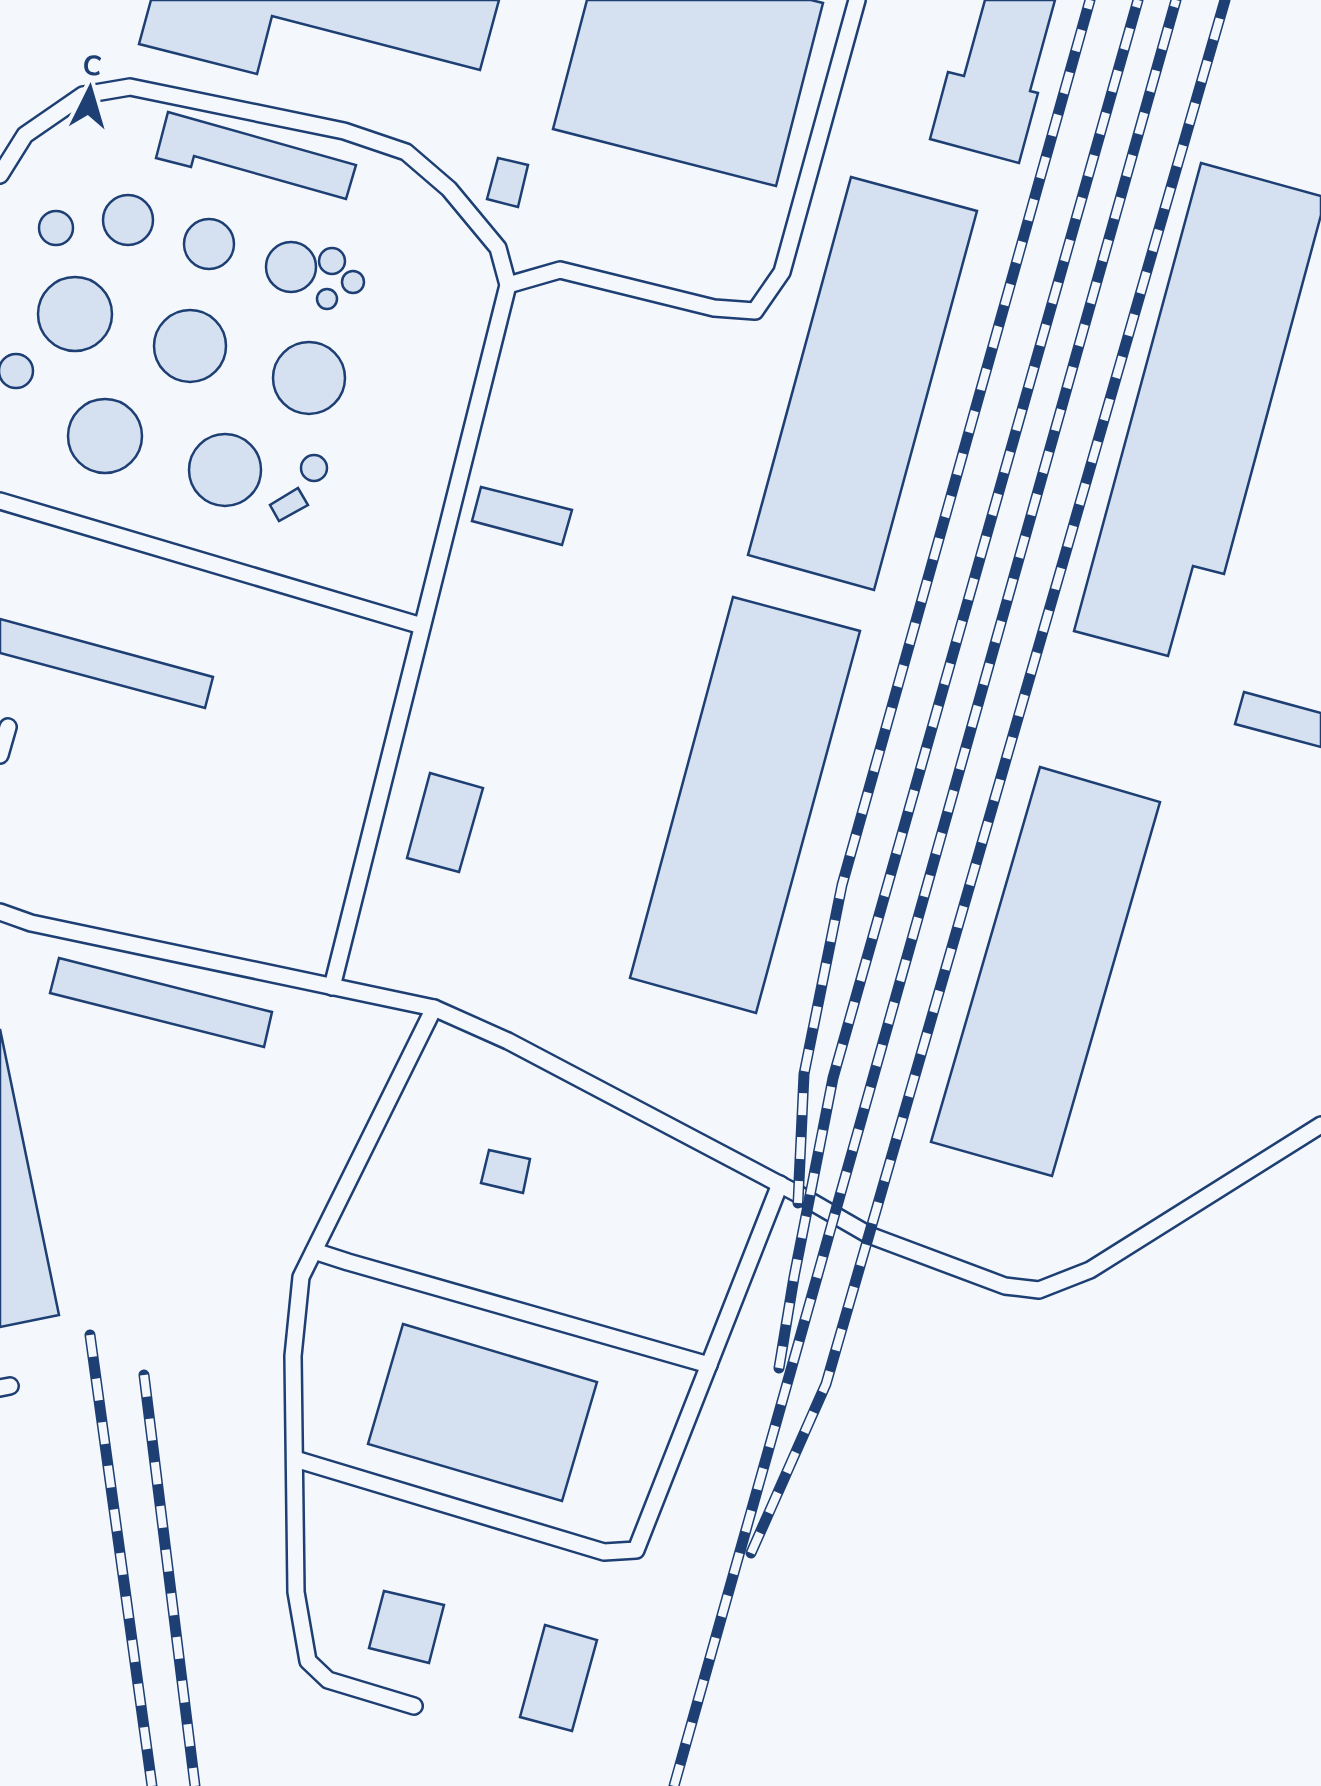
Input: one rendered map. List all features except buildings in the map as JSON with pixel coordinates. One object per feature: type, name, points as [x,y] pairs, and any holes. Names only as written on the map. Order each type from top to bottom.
[{"type":"lane","points":[[508,284],[560,270],[714,308],[755,311],[782,272],[857,0]]},
{"type":"lane","points":[[0,175],[25,135],[83,95],[130,87],[344,131],[406,152],[449,189],[498,248],[508,284],[332,987]]},
{"type":"lane","points":[[0,501],[422,626]]},
{"type":"lane","points":[[0,755],[8,727]]},
{"type":"lane","points":[[0,912],[31,922],[434,1008],[508,1041],[869,1235],[1005,1286],[1039,1290],[1090,1270],[1321,1125]]},
{"type":"lane","points":[[414,1706],[328,1680],[308,1662],[296,1592],[295,1336],[301,1277],[434,1008]]},
{"type":"lane","points":[[294,1459],[604,1552],[636,1550],[780,1184]]},
{"type":"lane","points":[[314,1251],[709,1365]]},
{"type":"railway","points":[[798,1203],[804,1074],[842,885],[1090,0]]},
{"type":"railway","points":[[779,1368],[833,1078],[1138,0]]},
{"type":"railway","points":[[674,1786],[1176,0]]},
{"type":"railway","points":[[751,1553],[826,1384],[1225,0]]},
{"type":"railway","points":[[90,1335],[152,1786]]},
{"type":"railway","points":[[144,1375],[195,1786]]}]
